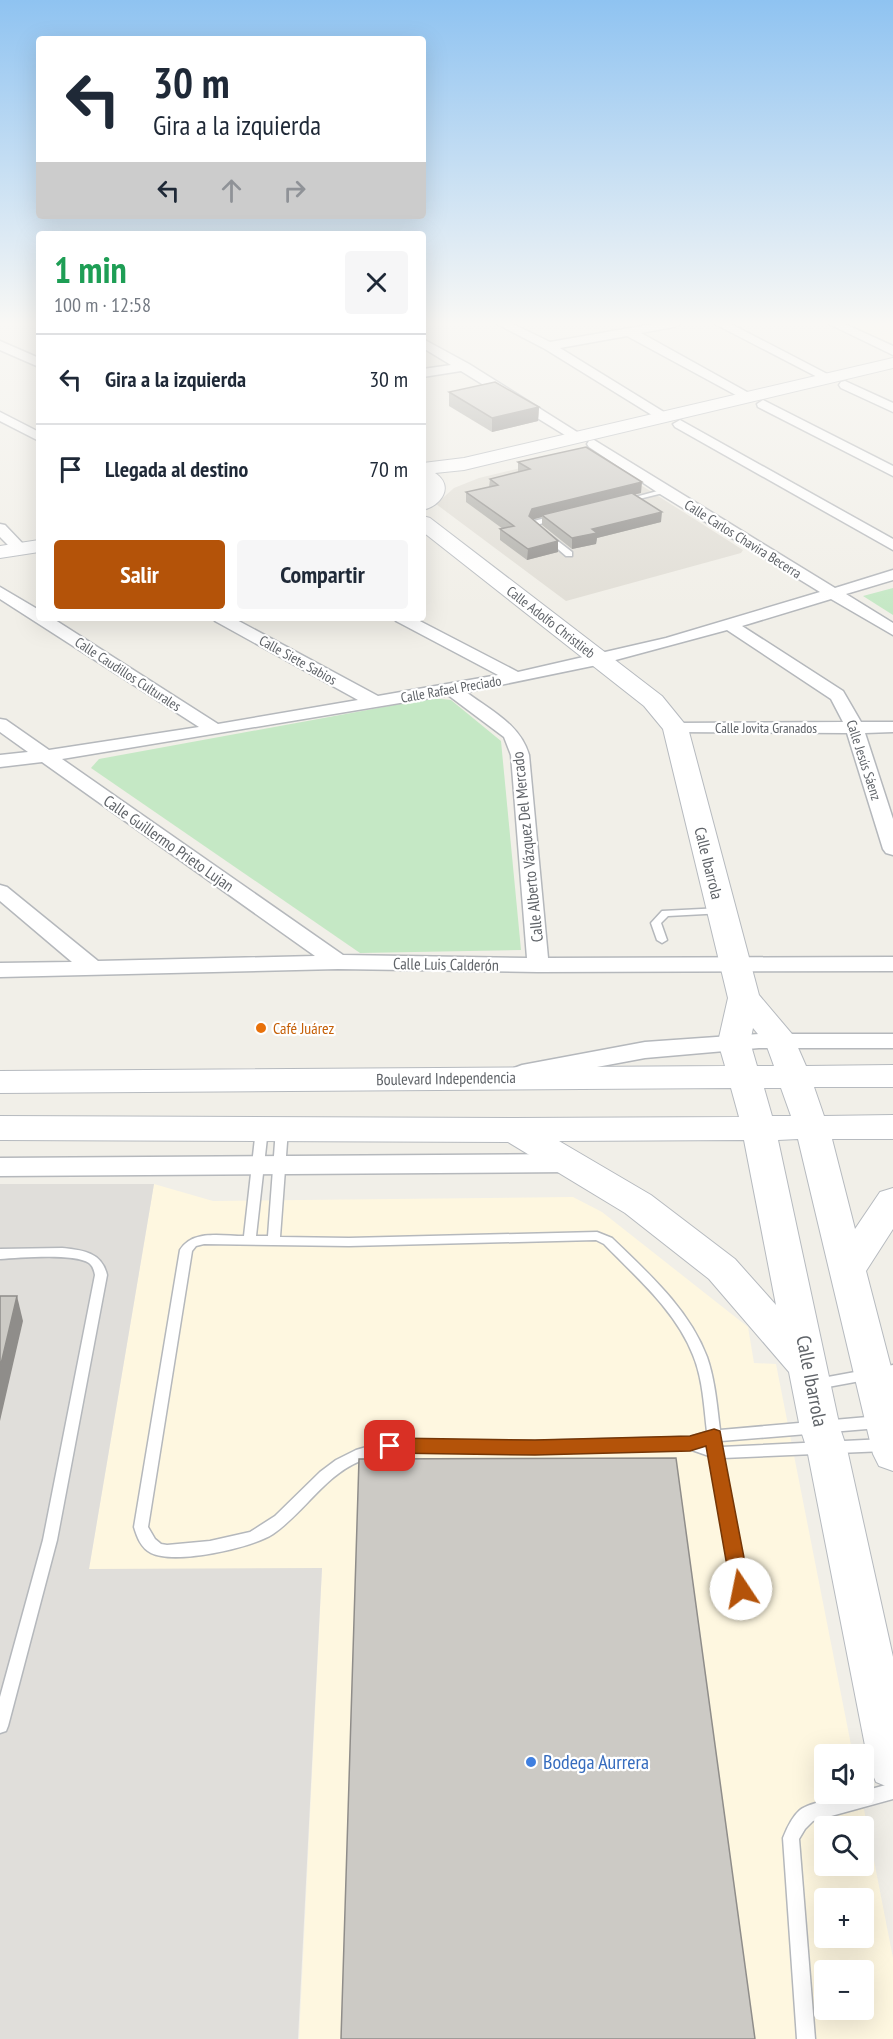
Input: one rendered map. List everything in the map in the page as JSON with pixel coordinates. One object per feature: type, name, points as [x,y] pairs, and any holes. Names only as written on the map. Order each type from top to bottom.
[{"type":"main road","points":[[426,514],[435,495],[430,482],[677,419]]},
{"type":"main road","points":[[426,469],[464,464],[586,441]]},
{"type":"main road","name":"Calle Adolfo Christlieb","points":[[426,520],[653,702],[675,728]]},
{"type":"main road","points":[[0,565],[36,560]]},
{"type":"main road","name":"Calle Ibarrola","points":[[675,728],[744,998],[739,1059],[759,1128],[893,1766]]},
{"type":"main road","name":"Calle Ibarrola","points":[[744,998],[781,1041],[795,1076],[812,1128],[848,1269],[884,1372],[890,1440]]},
{"type":"main road","name":"Boulevard Independencia","points":[[0,1082],[502,1078],[739,1059],[795,1076],[893,1076]]},
{"type":"main road","points":[[0,1128],[513,1130],[893,1127]]},
{"type":"main road","points":[[513,1130],[638,1204],[722,1269],[811,1377]]},
{"type":"main road","points":[[848,1269],[893,1201]]},
{"type":"street","points":[[6,419],[36,434]]},
{"type":"street","name":"Calle Carlos Chavira Becerra","points":[[550,419],[893,630]]},
{"type":"street","points":[[792,419],[893,472]]},
{"type":"street","points":[[673,420],[893,545]]},
{"type":"street","points":[[0,528],[20,549]]},
{"type":"street","name":"Calle Rafael Preciado","points":[[0,761],[215,730],[515,677],[599,659],[893,575]]},
{"type":"street","name":"Calle Caudillos Culturales","points":[[0,592],[36,614]]},
{"type":"street","name":"Calle Caudillos Culturales","points":[[46,621],[215,730]]},
{"type":"street","name":"Calle Siete Sabios","points":[[226,621],[375,702]]},
{"type":"street","points":[[408,621],[515,677]]},
{"type":"street","name":"Calle Jesús Sáenz","points":[[728,624],[837,695],[846,708],[854,727],[893,849]]},
{"type":"street","name":"Calle Alberto Vázquez Del Mercado","points":[[451,689],[503,728],[516,741],[520,755],[538,965]]},
{"type":"street","name":"Calle Guillermo Prieto Lujan","points":[[0,724],[338,962]]},
{"type":"street","name":"Calle Jovita Granados","points":[[675,728],[893,727]]},
{"type":"street","points":[[0,891],[93,968]]},
{"type":"street","name":"Calle Luis Calderón","points":[[0,970],[338,962],[538,965],[893,964]]},
{"type":"street","points":[[739,1059],[781,1041],[893,1041]]},
{"type":"street","points":[[0,1167],[569,1163]]},
{"type":"lane","points":[[620,501],[665,491]]},
{"type":"lane","points":[[563,515],[536,522],[533,525],[569,554]]},
{"type":"lane","points":[[662,940],[656,923],[665,913],[722,911]]},
{"type":"lane","points":[[249,1241],[268,1166],[272,1129]]},
{"type":"lane","points":[[272,1129],[268,1166],[274,1241]]},
{"type":"lane","points":[[741,1589],[715,1453],[714,1436],[701,1358],[689,1334],[663,1299],[608,1241],[597,1236],[204,1240],[192,1243],[186,1250],[141,1527],[150,1545],[159,1550],[168,1552],[257,1536],[271,1528],[336,1467],[369,1451],[390,1446],[535,1448],[690,1443],[714,1436],[890,1440]]},
{"type":"lane","points":[[0,1254],[77,1254],[91,1258],[99,1266],[101,1275],[50,1540],[0,1726]]},
{"type":"lane","points":[[811,1377],[884,1372]]},
{"type":"lane","points":[[690,1443],[715,1453],[824,1438],[890,1440]]},
{"type":"lane","points":[[806,2039],[791,1838],[799,1823],[808,1815],[893,1791]]},
{"type":"shaded area","points":[[584,453],[592,454],[743,550],[741,553],[566,601],[436,504],[454,488],[479,478]]},
{"type":"shaded area","points":[[0,1184],[154,1184],[89,1569],[322,1568],[298,2039],[0,2039]]},
{"type":"shaded area","points":[[154,1184],[213,1201],[573,1197],[602,1212],[748,1327],[754,1363],[776,1364],[851,1744],[814,1744],[814,1804],[863,1804],[865,1816],[814,1816],[814,1876],[874,1876],[874,1861],[893,1958],[893,2039],[299,2039],[322,1569],[89,1569]]},
{"type":"green space","points":[[893,588],[893,615],[863,596]]},
{"type":"green space","points":[[433,698],[451,700],[501,741],[521,950],[360,953],[91,768],[99,759]]},
{"type":"building","points":[[586,447],[642,482],[532,509],[529,516],[558,541],[528,549],[500,529],[514,526],[466,492],[498,485],[490,479],[530,469],[518,462]]},
{"type":"building","points":[[632,493],[662,512],[592,529],[597,533],[572,538],[542,515]]},
{"type":"building","points":[[0,1296],[17,1296],[0,1368]]},
{"type":"building","name":"Bodega Aurrera","points":[[676,1458],[755,2039],[341,2039],[359,1459]]},
{"type":"place","name":"Café Juárez","points":[[261,1028]]},
{"type":"place","name":"Bodega Aurrera","points":[[531,1762]]},
{"type":"route","points":[[390,1446],[535,1448],[690,1443],[714,1436],[715,1453],[741,1589]]}]
